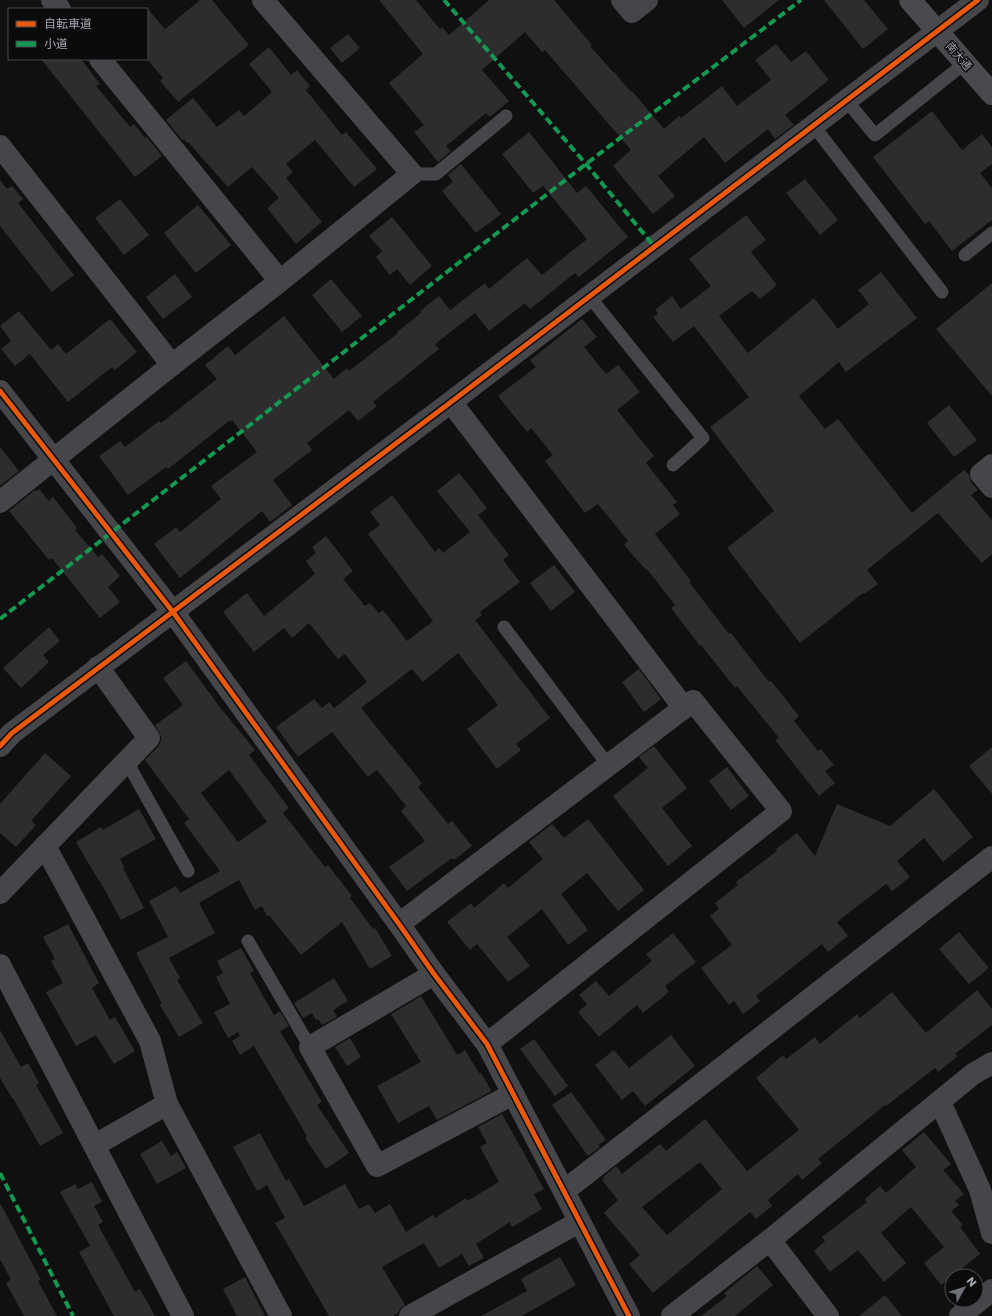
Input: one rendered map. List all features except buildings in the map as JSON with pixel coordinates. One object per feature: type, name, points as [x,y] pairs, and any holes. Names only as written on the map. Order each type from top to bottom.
[{"type":"street","points":[[52,0],[59,8]]},
{"type":"street","points":[[0,502],[280,281],[412,174],[262,0]]},
{"type":"street","points":[[622,0],[632,12],[647,0]]},
{"type":"street","name":"南大通","points":[[910,0],[992,94]]},
{"type":"street","points":[[0,746],[12,733],[98,667],[451,402],[978,0]]},
{"type":"street","points":[[101,60],[280,281]]},
{"type":"street","points":[[0,146],[172,365]]},
{"type":"street","points":[[0,391],[173,612],[434,974],[487,1044],[629,1316]]},
{"type":"street","points":[[451,402],[684,708]]},
{"type":"street","points":[[992,465],[981,474],[992,487]]},
{"type":"street","points":[[0,893],[150,738],[98,667]]},
{"type":"street","points":[[399,924],[693,701],[781,811],[487,1044]]},
{"type":"street","points":[[45,846],[150,1041],[167,1104],[280,1316]]},
{"type":"street","points":[[564,1191],[992,857]]},
{"type":"street","points":[[0,965],[183,1316]]},
{"type":"street","points":[[434,974],[310,1047],[377,1166],[513,1094]]},
{"type":"street","points":[[672,1316],[770,1240],[973,1074],[992,1063]]},
{"type":"street","points":[[940,1102],[980,1190],[992,1233]]},
{"type":"street","points":[[95,1145],[167,1104]]},
{"type":"street","points":[[410,1316],[579,1222]]},
{"type":"street","points":[[770,1240],[828,1316]]},
{"type":"street","points":[[960,1316],[992,1290]]},
{"type":"lane","points":[[846,100],[876,135],[965,63]]},
{"type":"lane","points":[[412,174],[436,174],[506,116]]},
{"type":"lane","points":[[813,125],[942,292]]},
{"type":"lane","points":[[965,255],[992,233]]},
{"type":"lane","points":[[589,296],[703,438],[673,465]]},
{"type":"lane","points":[[504,627],[608,765]]},
{"type":"lane","points":[[127,762],[188,871]]},
{"type":"lane","points":[[248,941],[310,1047]]},
{"type":"marked path","points":[[444,0],[586,164],[654,246]]},
{"type":"marked path","points":[[0,619],[586,164],[801,0]]},
{"type":"marked path","points":[[0,1173],[73,1316]]},
{"type":"cycle path","points":[[0,746],[12,733],[451,402],[978,0]]},
{"type":"cycle path","points":[[0,391],[173,612],[434,974],[487,1044],[629,1316]]}]
